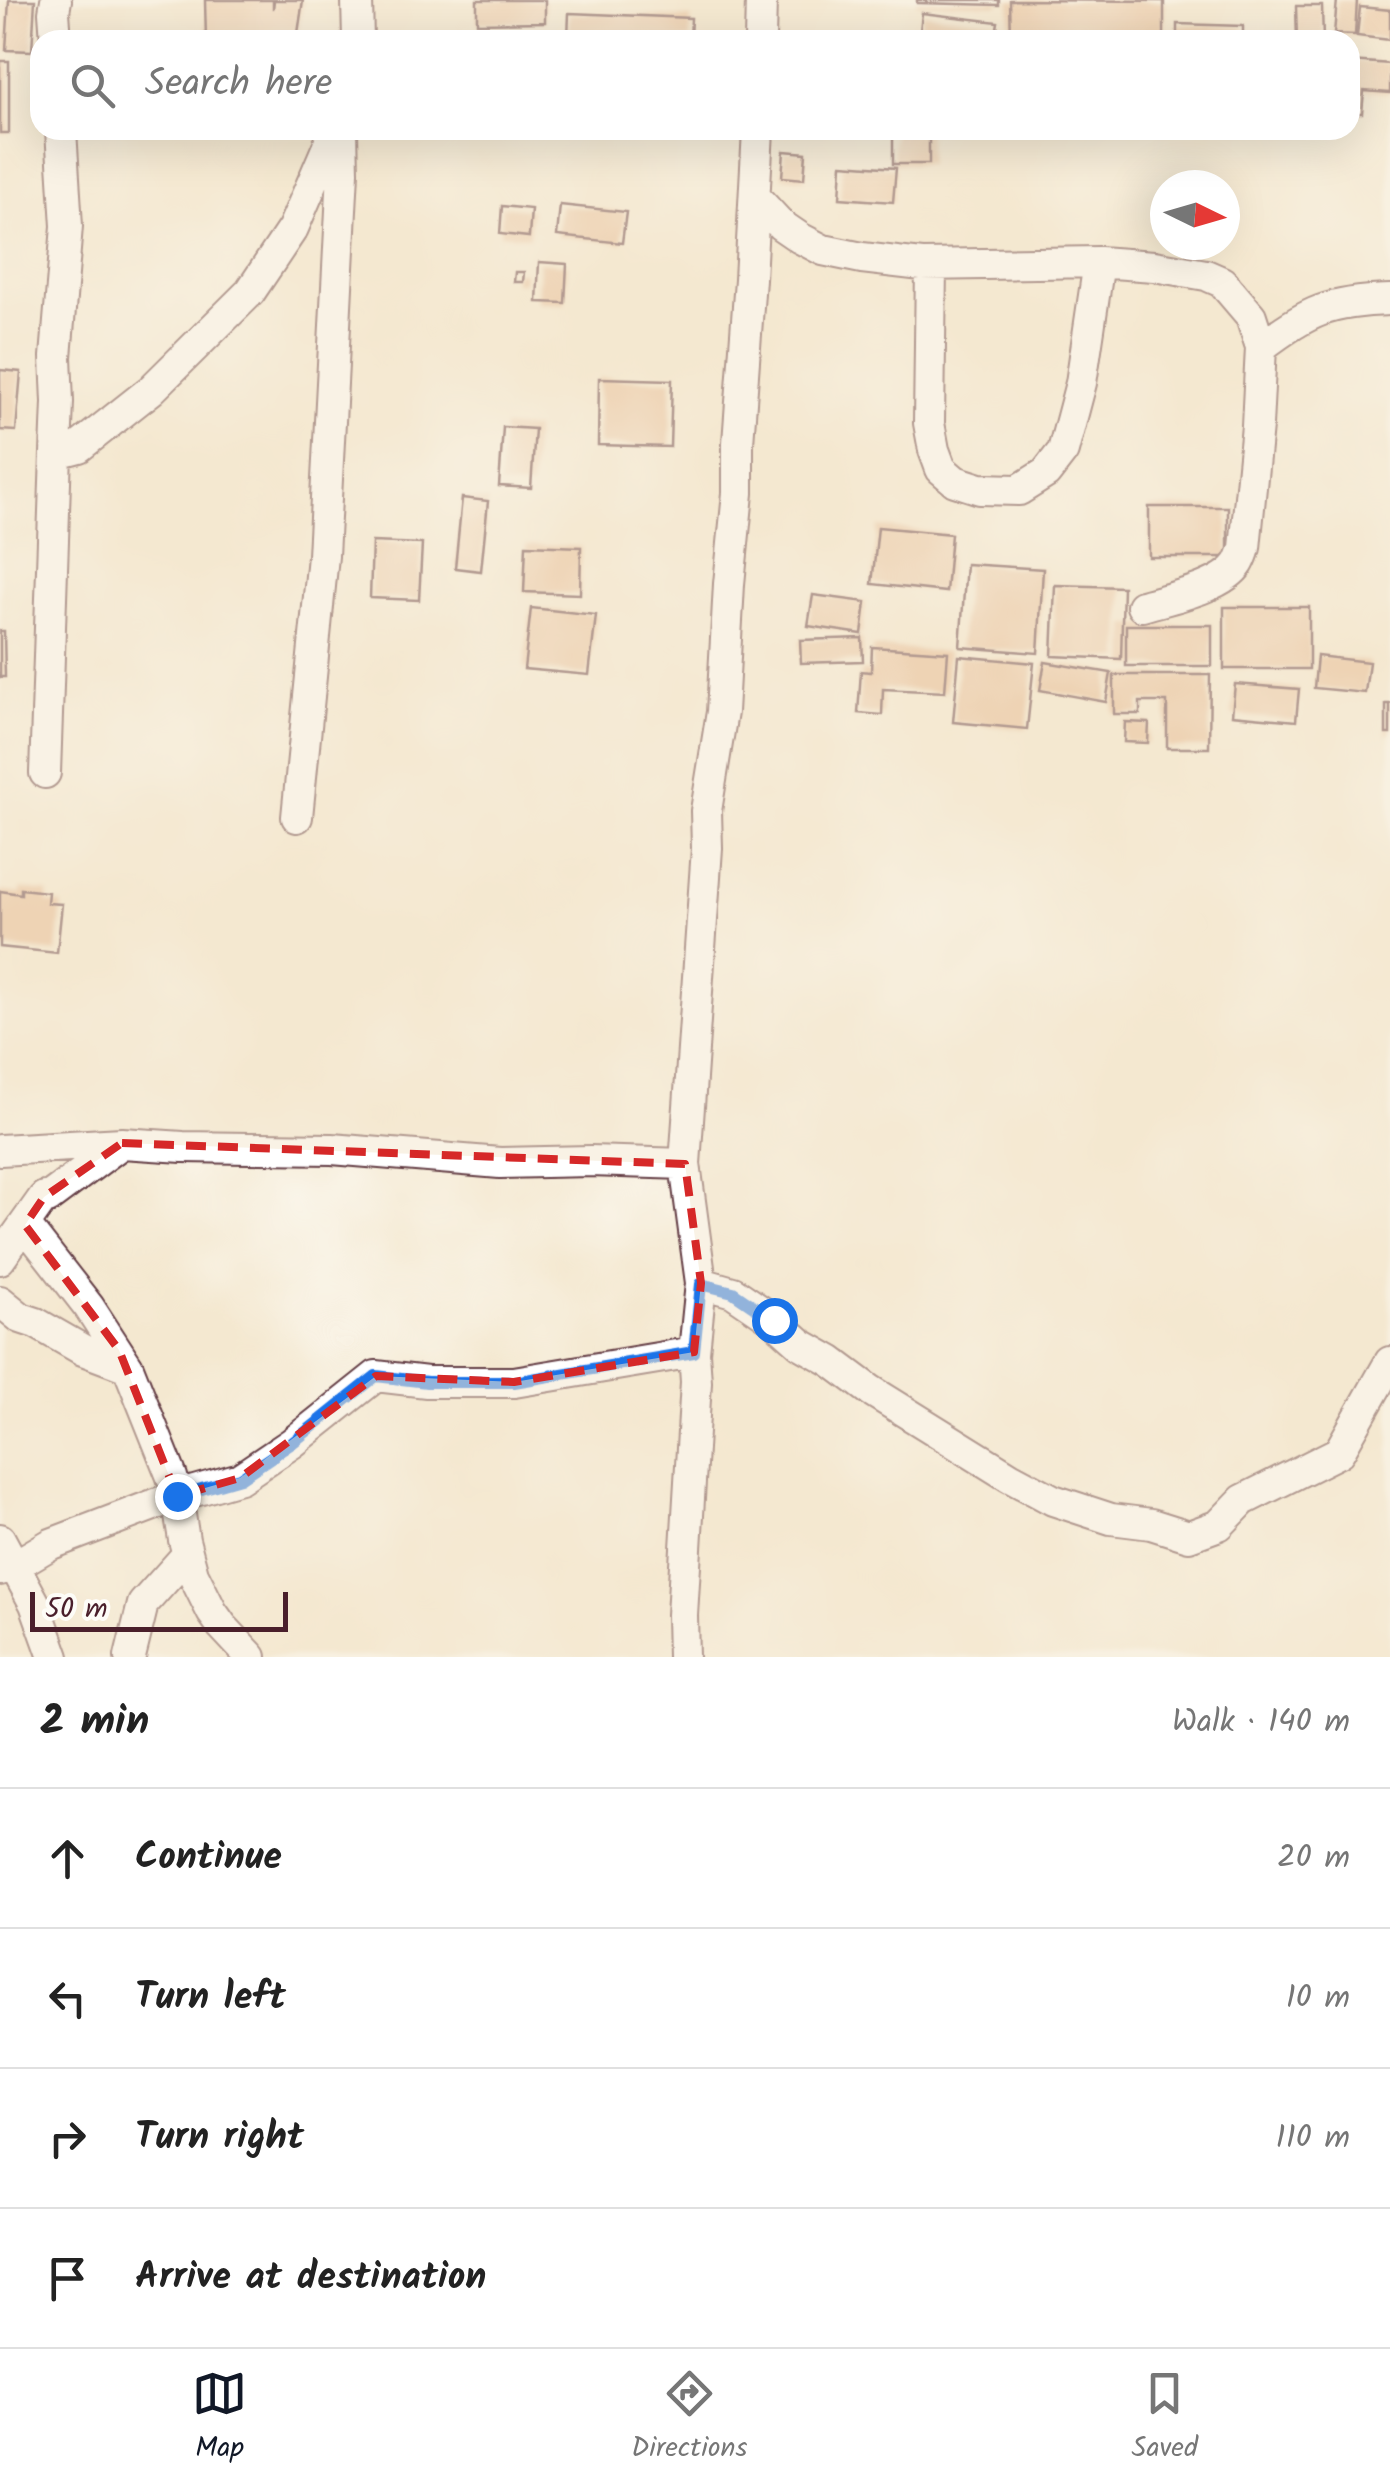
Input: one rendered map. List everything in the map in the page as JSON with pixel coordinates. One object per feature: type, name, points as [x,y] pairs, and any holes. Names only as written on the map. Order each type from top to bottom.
[{"type":"street","points":[[55,30],[56,0]]},
{"type":"street","points":[[357,0],[358,30]]},
{"type":"street","points":[[760,30],[761,0]]},
{"type":"street","points":[[45,772],[58,402],[56,357],[67,226],[62,140]]},
{"type":"street","points":[[56,452],[78,447],[150,390],[250,292],[293,228],[334,140]]},
{"type":"street","points":[[297,817],[323,556],[343,172],[340,140]]},
{"type":"street","points":[[683,1657],[696,1382],[694,1352],[701,1284],[686,1164],[707,848],[706,811],[722,712],[738,493],[758,140]]},
{"type":"street","points":[[755,198],[800,238],[823,250],[862,258],[931,265],[1099,262],[1154,266],[1206,275],[1222,282],[1251,316],[1261,347],[1245,548],[1240,563],[1220,580],[1142,606]]},
{"type":"street","points":[[931,265],[929,423],[941,469],[955,481],[980,489],[1018,490],[1046,473],[1063,450],[1081,383],[1099,262]]},
{"type":"street","points":[[1261,347],[1317,310],[1390,300]]},
{"type":"street","points":[[0,1150],[122,1143],[183,1148],[332,1149],[500,1163],[590,1160],[686,1164]]},
{"type":"street","points":[[0,1259],[44,1197],[48,1198],[122,1143]]},
{"type":"street","points":[[25,1225],[128,1366],[177,1496],[187,1555],[212,1612],[250,1657]]},
{"type":"street","points":[[701,1284],[733,1292],[870,1390],[1053,1500],[1189,1536],[1219,1525],[1243,1500],[1339,1452],[1390,1362]]},
{"type":"street","points":[[0,1301],[21,1318],[83,1350],[128,1366]]},
{"type":"street","points":[[54,1657],[34,1604],[5,1558],[177,1496],[240,1478],[292,1443],[376,1376],[427,1382],[514,1382],[694,1352]]},
{"type":"street","points":[[130,1657],[143,1604],[187,1555]]},
{"type":"highlighted area","points":[[122,1143],[685,1164],[701,1283],[694,1352],[514,1382],[376,1376],[240,1478],[177,1496],[119,1350],[25,1225],[44,1197]]},
{"type":"building","points":[[9,0],[35,0],[30,51],[6,50]]},
{"type":"building","points":[[205,0],[273,0],[273,9],[274,0],[303,0],[298,30],[206,30]]},
{"type":"building","points":[[477,0],[545,0],[545,22],[477,23]]},
{"type":"building","points":[[999,0],[999,5],[917,3]]},
{"type":"building","points":[[1010,0],[1164,1],[1164,30],[1011,30]]},
{"type":"building","points":[[1337,0],[1357,0],[1355,30],[1334,30]]},
{"type":"building","points":[[1296,6],[1322,6],[1323,30],[1297,30]]},
{"type":"building","points":[[1360,7],[1390,10],[1390,40],[1360,36]]},
{"type":"building","points":[[569,13],[691,18],[690,30],[568,30]]},
{"type":"building","points":[[922,13],[998,22],[997,30],[920,30]]},
{"type":"building","points":[[1177,24],[1243,26],[1243,30],[1177,30]]},
{"type":"building","points":[[0,61],[9,61],[9,133],[0,133]]},
{"type":"building","points":[[1360,62],[1390,64],[1390,93],[1364,91],[1362,113]]},
{"type":"building","points":[[893,140],[929,140],[929,164],[893,164]]},
{"type":"building","points":[[784,151],[806,153],[804,179],[782,177]]},
{"type":"building","points":[[842,164],[896,168],[893,202],[840,198]]},
{"type":"building","points":[[560,205],[626,212],[622,243],[557,236]]},
{"type":"building","points":[[502,206],[531,209],[529,237],[500,234]]},
{"type":"building","points":[[539,262],[567,264],[565,303],[537,302]]},
{"type":"building","points":[[515,272],[524,272],[523,282],[514,282]]},
{"type":"building","points":[[0,370],[21,372],[16,431],[0,430]]},
{"type":"building","points":[[599,378],[672,380],[670,447],[598,445]]},
{"type":"building","points":[[503,427],[535,429],[531,488],[499,486]]},
{"type":"building","points":[[462,498],[488,501],[481,571],[455,568]]},
{"type":"building","points":[[1149,507],[1228,507],[1228,557],[1149,557]]},
{"type":"building","points":[[878,527],[951,534],[946,592],[872,584]]},
{"type":"building","points":[[372,542],[422,544],[419,600],[370,598]]},
{"type":"building","points":[[526,545],[581,547],[580,594],[524,592]]},
{"type":"building","points":[[966,564],[1043,569],[1038,653],[960,647]]},
{"type":"building","points":[[1055,585],[1123,587],[1121,659],[1052,656]]},
{"type":"building","points":[[813,595],[866,602],[862,634],[808,626]]},
{"type":"building","points":[[1224,607],[1309,607],[1309,669],[1224,669]]},
{"type":"building","points":[[531,608],[596,615],[589,675],[524,669]]},
{"type":"building","points":[[1126,625],[1212,625],[1212,666],[1126,666]]},
{"type":"building","points":[[0,631],[4,631],[5,677],[0,677]]},
{"type":"building","points":[[862,638],[863,661],[801,663],[800,640]]},
{"type":"building","points":[[872,647],[948,652],[945,692],[883,689],[882,715],[858,713],[861,671],[871,672]]},
{"type":"building","points":[[959,656],[1034,663],[1027,729],[953,722]]},
{"type":"building","points":[[1317,656],[1369,662],[1365,693],[1314,688]]},
{"type":"building","points":[[1045,662],[1111,673],[1106,702],[1040,690]]},
{"type":"building","points":[[1114,675],[1210,675],[1209,748],[1167,748],[1167,702],[1140,702],[1140,714],[1114,714]]},
{"type":"building","points":[[1235,684],[1299,689],[1296,721],[1232,715]]},
{"type":"building","points":[[1386,704],[1390,704],[1390,734],[1386,734]]},
{"type":"building","points":[[1125,722],[1149,723],[1148,743],[1124,742]]},
{"type":"building","points":[[21,889],[48,892],[47,903],[62,904],[57,953],[0,947],[0,891],[21,894]]},
{"type":"route","points":[[177,1496],[240,1478],[292,1443],[376,1376],[427,1382],[514,1382],[694,1352],[701,1284],[733,1292],[774,1320]]}]
